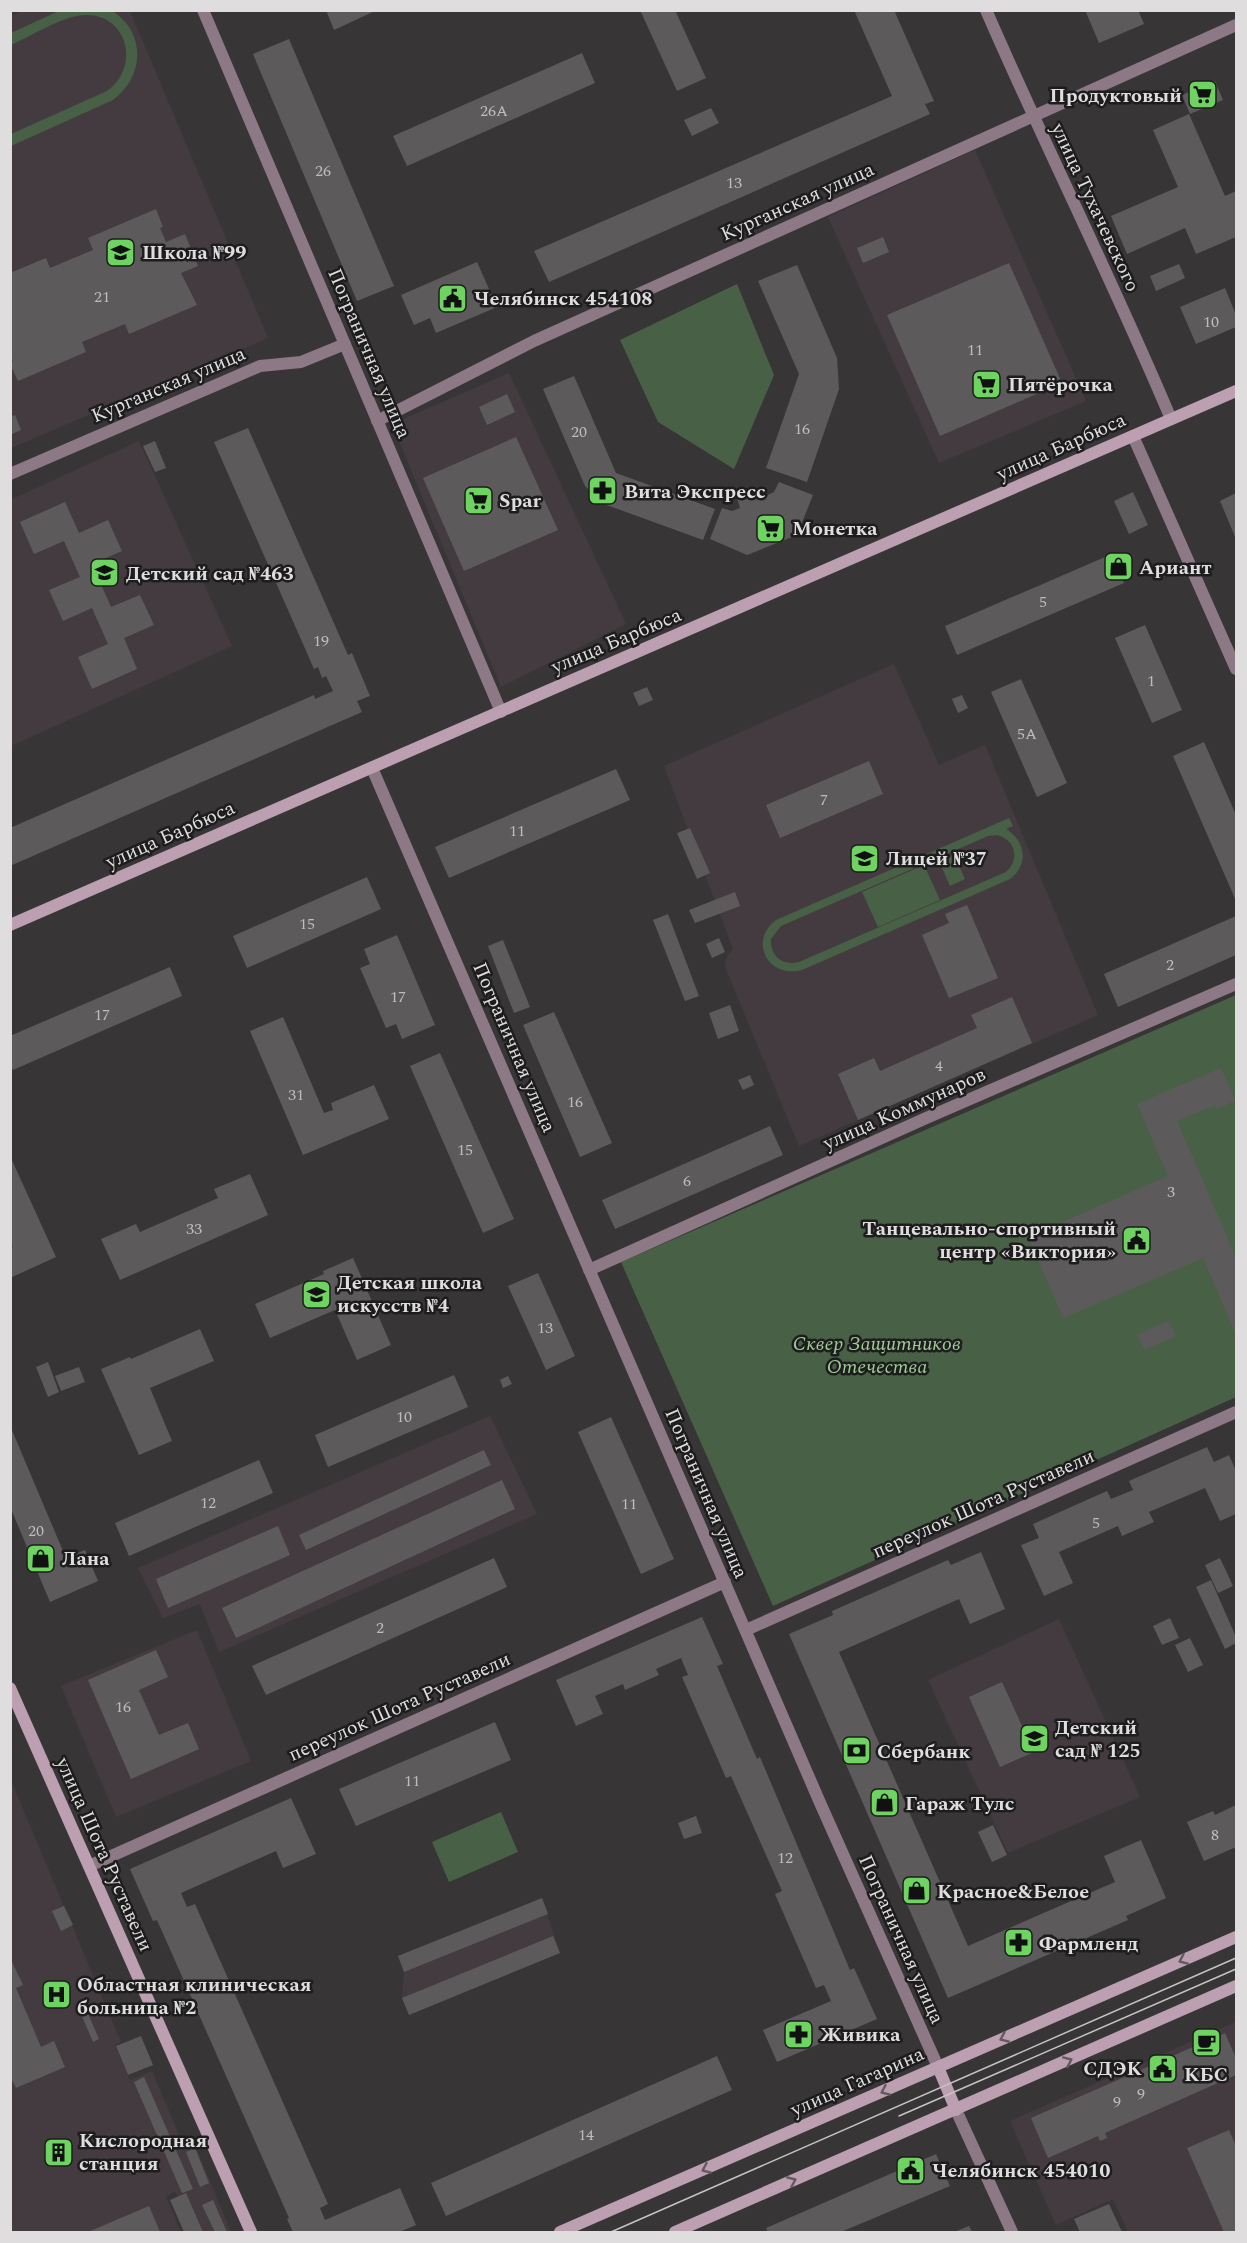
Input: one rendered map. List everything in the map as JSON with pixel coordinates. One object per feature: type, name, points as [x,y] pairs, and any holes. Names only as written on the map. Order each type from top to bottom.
[{"type":"street","name":"Пограничная улица","points":[[203,10],[501,712]]},
{"type":"street","name":"улица Тухачевского","points":[[986,10],[1171,419]]},
{"type":"street","name":"Курганская улица","points":[[377,421],[534,341],[1236,24]]},
{"type":"street","name":"Курганская улица","points":[[10,474],[260,366],[301,362],[345,344]]},
{"type":"street","name":"улица Барбюса","points":[[10,925],[1236,391]]},
{"type":"street","points":[[1133,436],[1236,669]]},
{"type":"street","name":"Пограничная улица","points":[[372,768],[725,1582],[1011,2232]]},
{"type":"street","name":"улица Коммунаров","points":[[589,1270],[924,1119],[1236,984]]},
{"type":"street","name":"переулок Шота Руставели","points":[[746,1630],[1236,1412]]},
{"type":"street","name":"переулок Шота Руставели","points":[[89,1866],[725,1582]]},
{"type":"street","name":"улица Шота Руставели","points":[[10,1688],[251,2232]]},
{"type":"street","name":"улица Гагарина","points":[[560,2232],[1236,1936]]},
{"type":"street","points":[[675,2232],[1236,1986]]},
{"type":"shaded area","name":"Школа №99","points":[[24,10],[130,11],[268,338],[11,448],[11,16]]},
{"type":"shaded area","points":[[975,150],[1086,401],[939,463],[828,217]]},
{"type":"shaded area","points":[[509,373],[626,624],[501,687],[392,424]]},
{"type":"shaded area","name":"Детский сад №463","points":[[139,441],[232,646],[11,746],[10,500]]},
{"type":"shaded area","name":"Лицей №37","points":[[894,664],[939,765],[985,745],[1098,1015],[799,1146],[726,969],[727,956],[733,949],[664,766]]},
{"type":"shaded area","points":[[490,1416],[537,1514],[219,1652],[200,1604],[163,1618],[138,1568]]},
{"type":"shaded area","name":"Детский сад № 125","points":[[1059,1619],[1140,1797],[1008,1853],[928,1680]]},
{"type":"shaded area","points":[[197,1630],[251,1761],[116,1817],[61,1686]]},
{"type":"shaded area","name":"Областная клиническая больница №2","points":[[10,1778],[121,2042],[115,2045],[131,2083],[130,2080],[152,2071],[185,2149],[195,2145],[231,2232],[192,2232],[175,2191],[166,2197],[181,2232],[11,2232]]},
{"type":"shaded area","points":[[542,1898],[560,1953],[409,2015],[402,1998],[404,1972],[398,1956]]},
{"type":"shaded area","points":[[1236,2022],[1236,2232],[1128,2232],[1113,2199],[1056,2225],[1010,2121]]},
{"type":"green space","points":[[101,9],[118,15],[126,23],[136,43],[137,54],[133,74],[122,93],[113,100],[11,146],[11,134],[107,91],[118,81],[124,69],[125,43],[120,32],[111,23],[99,17],[76,16],[11,45],[11,33],[61,10]]},
{"type":"green space","points":[[737,284],[774,375],[734,469],[658,422],[620,340]]},
{"type":"green space","points":[[1009,818],[1013,826],[1006,829],[1013,834],[1021,846],[1023,853],[1020,867],[1010,879],[802,970],[780,969],[771,964],[766,956],[763,938],[776,920]],"holes":[[[988,836],[1003,837],[1014,850],[1013,861],[1006,872],[799,962],[782,961],[775,955],[771,939],[781,926]]]},
{"type":"green space","points":[[954,855],[965,879],[950,886],[939,861]]},
{"type":"green space","points":[[924,865],[940,900],[878,927],[862,892]]},
{"type":"green space","name":"Сквер Защитников Отечества","points":[[1236,995],[1236,1397],[773,1606],[621,1262]]},
{"type":"green space","points":[[501,1812],[518,1852],[449,1882],[432,1842]]},
{"type":"building","points":[[326,10],[377,10],[334,30]]},
{"type":"building","points":[[640,10],[675,10],[706,78],[677,91]]},
{"type":"building","points":[[854,10],[894,10],[934,101],[925,104],[930,114],[549,282],[534,251],[892,96]]},
{"type":"building","points":[[1085,10],[1138,10],[1144,24],[1099,43]]},
{"type":"building","points":[[289,39],[394,286],[357,301],[253,54]]},
{"type":"building","points":[[582,53],[595,83],[407,166],[393,136]]},
{"type":"building","points":[[1215,81],[1223,100],[1190,114],[1182,95]]},
{"type":"building","points":[[711,108],[719,123],[692,136],[684,120]]},
{"type":"building","points":[[1189,114],[1225,196],[1236,191],[1236,237],[1196,254],[1185,228],[1127,254],[1111,216],[1178,187],[1153,130]]},
{"type":"building","points":[[156,209],[166,242],[185,234],[198,266],[181,273],[197,305],[129,334],[125,324],[82,342],[86,352],[18,381],[10,364],[13,361],[10,354],[10,273],[46,258],[50,268],[93,250],[88,238]]},
{"type":"building","points":[[883,237],[889,252],[863,263],[857,248]]},
{"type":"building","points":[[477,262],[497,307],[436,333],[430,318],[414,325],[401,295]]},
{"type":"building","points":[[1009,263],[1062,383],[940,436],[887,315]]},
{"type":"building","points":[[1179,264],[1185,278],[1156,291],[1150,276]]},
{"type":"building","points":[[797,265],[837,358],[839,389],[807,482],[766,468],[799,374],[758,281]]},
{"type":"building","points":[[1225,288],[1236,315],[1236,327],[1196,344],[1180,307]]},
{"type":"building","points":[[574,376],[616,473],[715,509],[703,540],[604,504],[585,486],[543,389]]},
{"type":"building","points":[[507,394],[515,412],[487,425],[479,407]]},
{"type":"building","points":[[15,415],[21,430],[10,435],[10,417]]},
{"type":"building","points":[[248,428],[348,655],[352,653],[370,696],[357,701],[362,712],[10,866],[10,828],[314,695],[315,699],[333,691],[326,676],[322,678],[318,667],[314,669],[214,442]]},
{"type":"building","points":[[516,437],[558,530],[464,571],[423,478]]},
{"type":"building","points":[[155,441],[166,468],[155,472],[143,446]]},
{"type":"building","points":[[779,482],[813,495],[797,535],[747,555],[710,539],[722,508],[732,511],[740,508],[737,498],[761,489],[766,496],[774,492]]},
{"type":"building","points":[[1133,492],[1148,525],[1129,534],[1114,501]]},
{"type":"building","points":[[1236,493],[1236,539],[1220,501]]},
{"type":"building","points":[[65,502],[79,533],[108,520],[122,551],[92,564],[111,607],[140,595],[154,625],[124,638],[137,669],[92,689],[78,657],[108,644],[92,608],[63,621],[49,590],[80,577],[64,541],[34,554],[20,522]]},
{"type":"building","points":[[1112,554],[1124,583],[957,655],[945,626]]},
{"type":"building","points":[[1145,625],[1182,710],[1152,723],[1115,638]]},
{"type":"building","points":[[1021,679],[1067,783],[1037,797],[991,692]]},
{"type":"building","points":[[647,687],[653,700],[639,706],[633,693]]},
{"type":"building","points":[[962,695],[968,708],[958,713],[952,699]]},
{"type":"building","points":[[1204,742],[1236,815],[1236,901],[1173,756]]},
{"type":"building","points":[[869,761],[883,794],[780,838],[766,805]]},
{"type":"building","points":[[616,769],[630,800],[449,878],[435,847]]},
{"type":"building","points":[[690,828],[710,873],[697,879],[677,833]]},
{"type":"building","points":[[367,877],[381,909],[247,968],[233,936]]},
{"type":"building","points":[[735,892],[740,906],[695,923],[689,910]]},
{"type":"building","points":[[967,905],[998,978],[949,998],[922,935],[949,923],[945,914]]},
{"type":"building","points":[[668,914],[699,996],[685,1001],[653,920]]},
{"type":"building","points":[[1236,916],[1236,955],[1118,1007],[1104,974]]},
{"type":"building","points":[[397,935],[435,1025],[402,1039],[396,1024],[386,1028],[360,968],[370,964],[364,949]]},
{"type":"building","points":[[719,938],[725,952],[712,958],[706,944]]},
{"type":"building","points":[[503,940],[530,1007],[514,1013],[488,946]]},
{"type":"building","points":[[170,967],[182,996],[13,1070],[10,1065],[10,1036]]},
{"type":"building","points":[[1012,997],[1032,1043],[858,1120],[838,1074],[874,1058],[880,1071],[977,1028],[971,1015]]},
{"type":"building","points":[[730,1005],[739,1031],[718,1039],[709,1013]]},
{"type":"building","points":[[554,1012],[612,1143],[580,1157],[523,1025]]},
{"type":"building","points":[[283,1017],[324,1113],[333,1110],[331,1103],[374,1085],[389,1119],[303,1155],[250,1031]]},
{"type":"building","points":[[440,1053],[514,1219],[483,1233],[410,1066]]},
{"type":"building","points":[[1221,1068],[1235,1101],[1217,1109],[1215,1105],[1177,1121],[1236,1257],[1236,1335],[1203,1258],[1063,1318],[1028,1237],[1168,1176],[1137,1104]]},
{"type":"building","points":[[750,1075],[754,1085],[743,1090],[738,1080]]},
{"type":"building","points":[[770,1126],[783,1155],[615,1229],[602,1200]]},
{"type":"building","points":[[10,1156],[56,1257],[10,1278],[10,1248],[13,1247],[10,1241]]},
{"type":"building","points":[[250,1174],[268,1215],[120,1280],[101,1239],[136,1224],[140,1232],[218,1198],[214,1189]]},
{"type":"building","points":[[353,1258],[391,1345],[357,1360],[335,1310],[270,1338],[255,1304],[324,1274],[323,1271]]},
{"type":"building","points":[[538,1273],[575,1356],[546,1370],[508,1286]]},
{"type":"building","points":[[1169,1321],[1176,1336],[1144,1350],[1138,1334]]},
{"type":"building","points":[[200,1329],[214,1361],[150,1388],[172,1441],[139,1455],[101,1369],[130,1357],[131,1359]]},
{"type":"building","points":[[48,1362],[59,1392],[48,1397],[36,1367]]},
{"type":"building","points":[[79,1367],[85,1382],[61,1391],[55,1376]]},
{"type":"building","points":[[454,1375],[468,1407],[328,1467],[315,1435]]},
{"type":"building","points":[[508,1376],[512,1384],[503,1388],[500,1380]]},
{"type":"building","points":[[611,1417],[674,1559],[641,1574],[578,1432]]},
{"type":"building","points":[[11,1428],[66,1558],[85,1550],[98,1581],[50,1602],[11,1509]]},
{"type":"building","points":[[1207,1447],[1214,1462],[1229,1455],[1236,1471],[1236,1514],[1220,1521],[1205,1488],[1149,1512],[1154,1522],[1122,1536],[1118,1526],[1059,1552],[1073,1583],[1044,1596],[1021,1545],[1039,1538],[1033,1524],[1107,1491],[1111,1499],[1133,1490],[1129,1481]]},
{"type":"building","points":[[484,1450],[491,1465],[306,1550],[299,1535]]},
{"type":"building","points":[[259,1460],[273,1493],[129,1556],[115,1523]]},
{"type":"building","points":[[502,1480],[515,1509],[236,1638],[222,1608]]},
{"type":"building","points":[[278,1526],[290,1555],[168,1608],[156,1579]]},
{"type":"building","points":[[981,1552],[1005,1609],[970,1624],[959,1599],[839,1652],[968,1946],[1115,1882],[1104,1856],[1141,1840],[1166,1898],[1126,1916],[1128,1920],[948,1998],[789,1634],[833,1615],[832,1611],[948,1560],[951,1565]]},
{"type":"building","points":[[494,1558],[507,1587],[266,1695],[252,1666]]},
{"type":"building","points":[[1220,1558],[1233,1586],[1218,1593],[1205,1565]]},
{"type":"building","points":[[1211,1580],[1236,1637],[1236,1643],[1225,1649],[1196,1587]]},
{"type":"building","points":[[702,1617],[723,1664],[717,1666],[757,1759],[760,1757],[850,1970],[854,1968],[877,2019],[777,2062],[763,2030],[831,2001],[824,1985],[816,1988],[775,1894],[782,1891],[731,1776],[726,1778],[682,1677],[688,1675],[681,1658],[656,1669],[659,1675],[625,1690],[623,1684],[595,1696],[603,1714],[576,1726],[556,1680]]},
{"type":"building","points":[[1170,1618],[1179,1638],[1162,1645],[1153,1626]]},
{"type":"building","points":[[1190,1638],[1203,1665],[1188,1672],[1175,1645]]},
{"type":"building","points":[[156,1650],[168,1677],[139,1690],[159,1735],[188,1723],[199,1749],[131,1779],[88,1680]]},
{"type":"building","points":[[1002,1682],[1034,1752],[1000,1767],[969,1697]]},
{"type":"building","points":[[495,1722],[511,1760],[356,1826],[339,1789]]},
{"type":"building","points":[[291,1798],[316,1854],[283,1868],[276,1851],[181,1893],[187,1907],[195,1904],[328,2204],[320,2208],[325,2220],[400,2188],[416,2225],[399,2232],[293,2232],[287,2219],[289,2218],[157,1920],[153,1921],[130,1869]]},
{"type":"building","points":[[1236,1805],[1236,1847],[1204,1861],[1187,1822],[1213,1811],[1215,1815]]},
{"type":"building","points":[[696,1816],[702,1833],[684,1839],[678,1823]]},
{"type":"building","points":[[993,1825],[1007,1855],[992,1862],[978,1832]]},
{"type":"building","points":[[542,1898],[548,1914],[404,1972],[398,1956]]},
{"type":"building","points":[[64,1906],[73,1925],[61,1931],[52,1911]]},
{"type":"building","points":[[553,1936],[560,1953],[409,2015],[402,1998]]},
{"type":"building","points":[[12,1962],[23,1985],[16,1988],[41,2047],[54,2041],[65,2067],[16,2088],[10,2076],[10,1963]]},
{"type":"building","points":[[86,2009],[99,2039],[93,2042],[80,2012]]},
{"type":"building","points":[[1225,2033],[1236,2058],[1236,2075],[1105,2133],[1107,2138],[1100,2141],[1098,2136],[1048,2158],[1031,2118]]},
{"type":"building","points":[[141,2036],[153,2065],[128,2075],[116,2046]]},
{"type":"building","points":[[717,2056],[732,2090],[446,2216],[431,2183]]},
{"type":"building","points":[[144,2077],[193,2189],[182,2193],[134,2082]]},
{"type":"building","points":[[1229,2130],[1236,2146],[1236,2232],[1224,2232],[1187,2148]]},
{"type":"building","name":"Кислородная станция","points":[[59,2140],[68,2160],[58,2164],[49,2145]]},
{"type":"building","points":[[195,2148],[209,2183],[200,2187],[186,2152]]},
{"type":"building","points":[[936,2154],[950,2186],[841,2232],[768,2232],[766,2228]]},
{"type":"building","points":[[186,2193],[203,2232],[184,2232],[170,2200]]},
{"type":"building","points":[[213,2200],[227,2232],[215,2232],[202,2205]]},
{"type":"building","points":[[1109,2204],[1122,2232],[1080,2232],[1074,2219]]},
{"type":"building","points":[[149,2206],[160,2232],[88,2232]]},
{"type":"building","points":[[969,2226],[972,2232],[954,2232]]},
{"type":"tram line","points":[[611,2232],[1236,1958]]},
{"type":"tram line","points":[[899,2116],[1236,1969]]},
{"type":"place","name":"Продуктовый","points":[[1203,95]]},
{"type":"place","name":"Школа №99","points":[[121,252]]},
{"type":"place","name":"Челябинск 454108","points":[[453,298]]},
{"type":"place","name":"Пятёрочка","points":[[987,384]]},
{"type":"place","name":"Вита Экспресс","points":[[603,491]]},
{"type":"place","name":"Spar","points":[[478,500]]},
{"type":"place","name":"Монетка","points":[[771,528]]},
{"type":"place","name":"Ариант","points":[[1118,567]]},
{"type":"place","name":"Детский сад №463","points":[[105,573]]},
{"type":"place","name":"Лицей №37","points":[[865,858]]},
{"type":"place","name":"Танцевально-спортивный центр «Виктория»","points":[[1137,1240]]},
{"type":"place","name":"Детская школа искусств №4","points":[[316,1294]]},
{"type":"place","name":"Лана","points":[[41,1558]]},
{"type":"place","name":"Детский сад № 125","points":[[1034,1739]]},
{"type":"place","name":"Сбербанк","points":[[856,1751]]},
{"type":"place","name":"Гараж Тулс","points":[[884,1803]]},
{"type":"place","name":"Красное&Белое","points":[[916,1891]]},
{"type":"place","name":"Фармленд","points":[[1018,1943]]},
{"type":"place","name":"Областная клиническая больница №2","points":[[56,1995]]},
{"type":"place","name":"Живика","points":[[799,2034]]},
{"type":"place","name":"КБС","points":[[1206,2043]]},
{"type":"place","name":"СДЭК","points":[[1163,2068]]},
{"type":"place","name":"Кислородная станция","points":[[58,2152]]},
{"type":"place","name":"Челябинск 454010","points":[[911,2170]]}]
